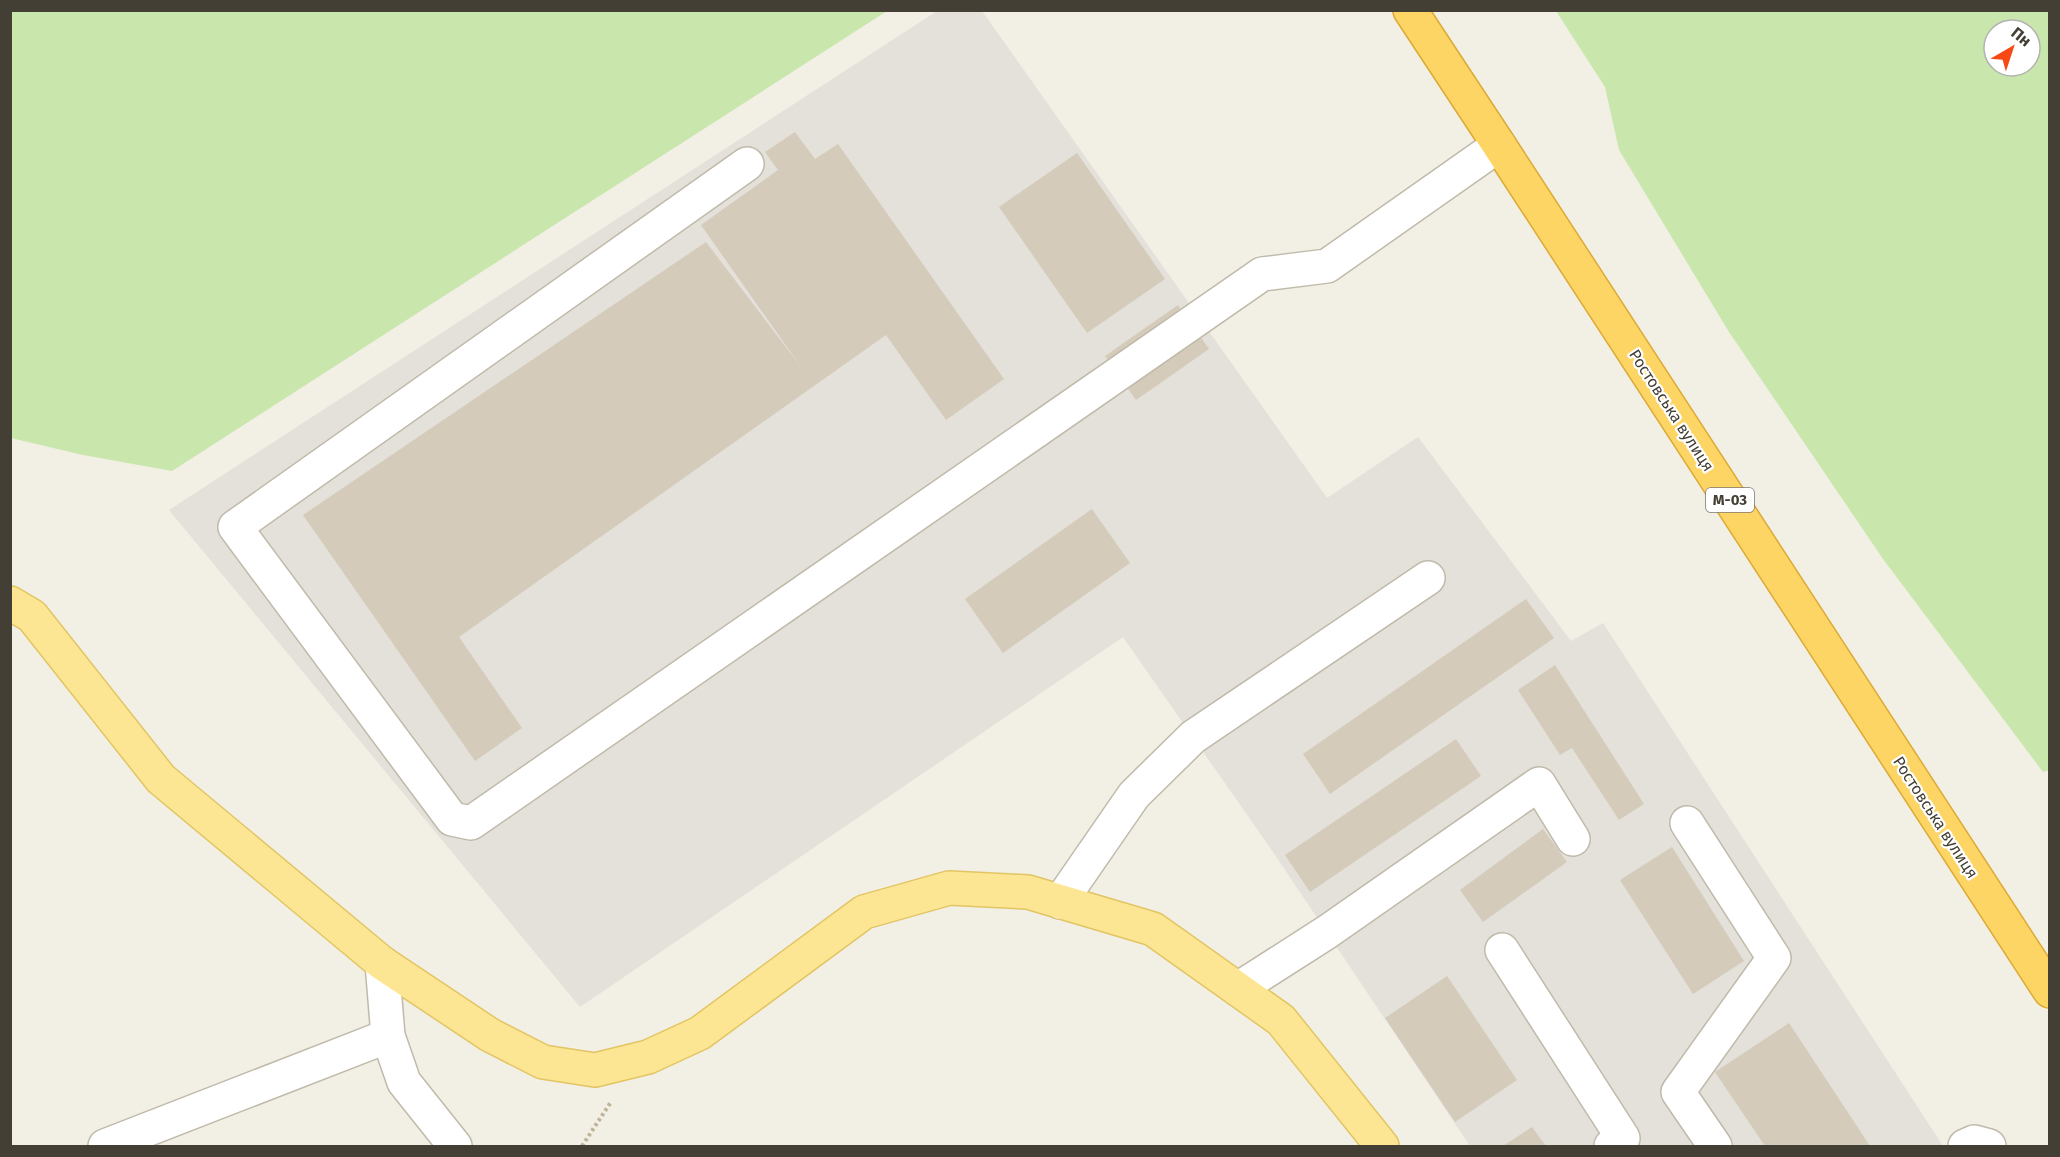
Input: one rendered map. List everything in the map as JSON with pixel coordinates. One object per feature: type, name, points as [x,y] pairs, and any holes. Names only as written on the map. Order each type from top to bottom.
[{"type":"highway","name":"Ростовська вулиця","points":[[1410,10],[2049,991]]},
{"type":"main road","points":[[10,603],[32,616],[161,778],[382,963],[490,1035],[543,1062],[595,1070],[648,1057],[700,1033],[864,912],[949,888],[1028,891],[1153,929],[1238,989],[1281,1020],[1382,1146]]},
{"type":"street","points":[[747,164],[235,526],[452,819],[471,823],[1263,274],[1328,266],[1500,145]]},
{"type":"street","points":[[1060,902],[1134,795],[1193,737],[1428,578]]},
{"type":"street","points":[[1238,989],[1327,932],[1539,784],[1573,839]]},
{"type":"street","points":[[1687,823],[1774,958],[1678,1092],[1715,1146]]},
{"type":"street","points":[[1502,950],[1623,1138],[1611,1146]]},
{"type":"street","points":[[382,963],[388,1036],[404,1082],[455,1146]]},
{"type":"street","points":[[105,1146],[388,1036]]},
{"type":"street","points":[[1965,1146],[1974,1142],[1989,1146]]},
{"type":"shaded area","points":[[937,11],[982,11],[1327,498],[1418,437],[1571,641],[1603,623],[1943,1146],[1470,1146],[1273,852],[1123,637],[580,1007],[169,510]]},
{"type":"green space","points":[[11,10],[887,11],[172,471],[83,455],[11,438]]},
{"type":"green space","points":[[1556,11],[2049,11],[2049,770],[2043,772],[1883,559],[1729,332],[1619,150],[1605,87]]},
{"type":"building","points":[[795,132],[815,159],[838,144],[1004,379],[946,420],[886,335],[459,637],[522,728],[475,761],[303,515],[706,242],[801,367],[701,225],[778,170],[765,152]]},
{"type":"building","points":[[1077,153],[1165,279],[1087,333],[999,207]]},
{"type":"building","points":[[1178,305],[1209,349],[1136,400],[1105,356]]},
{"type":"building","points":[[1092,509],[1130,563],[1003,653],[965,599]]},
{"type":"building","points":[[1526,599],[1554,638],[1330,794],[1303,754]]},
{"type":"building","points":[[1555,665],[1644,804],[1619,820],[1572,748],[1560,755],[1518,690]]},
{"type":"building","points":[[1456,739],[1481,776],[1310,892],[1285,855]]},
{"type":"building","points":[[1543,829],[1567,862],[1483,922],[1460,890]]},
{"type":"building","points":[[1672,847],[1744,961],[1693,994],[1620,880]]},
{"type":"building","points":[[1447,976],[1517,1080],[1455,1122],[1385,1018]]},
{"type":"building","points":[[1789,1023],[1870,1146],[1765,1146],[1715,1072]]},
{"type":"building","points":[[1532,1127],[1546,1146],[1503,1146]]}]
